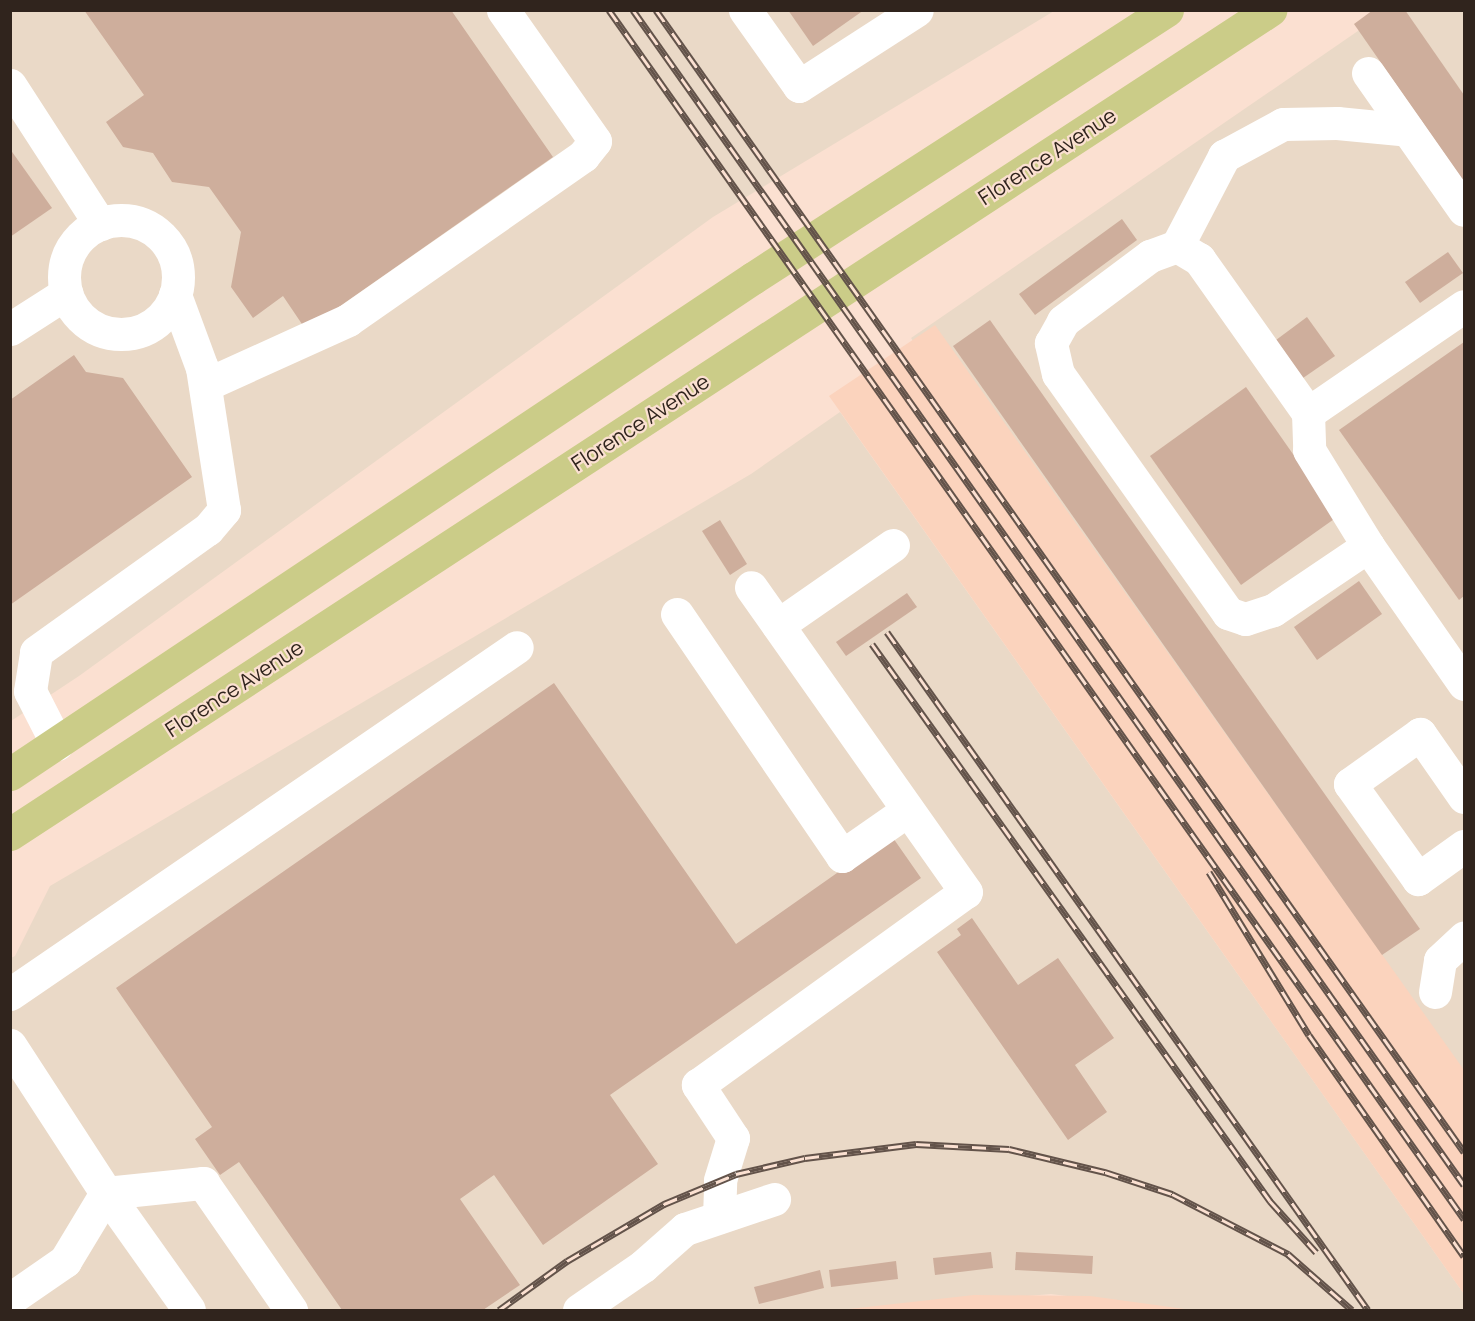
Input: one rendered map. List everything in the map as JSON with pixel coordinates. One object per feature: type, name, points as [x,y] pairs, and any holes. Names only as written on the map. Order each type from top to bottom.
[{"type":"main road","points":[[10,774],[753,278],[1167,10]]},
{"type":"main road","name":"Florence Avenue","points":[[10,834],[1270,10]]},
{"type":"street","points":[[205,385],[348,320],[583,156],[595,141],[503,10]]},
{"type":"street","points":[[745,10],[799,86],[917,10]]},
{"type":"street","points":[[1368,73],[1464,210]]},
{"type":"street","points":[[10,85],[100,224]]},
{"type":"street","points":[[1368,546],[1273,610],[1245,619],[1228,613],[1058,374],[1052,344],[1063,321],[1150,256],[1177,246],[1224,156],[1283,124],[1337,123],[1408,130]]},
{"type":"street","points":[[57,744],[30,691],[23,651],[208,529],[224,510],[205,385],[175,295],[177,268],[172,250],[160,236],[145,225],[127,220],[100,224],[77,240],[67,256],[66,293],[74,310],[87,324],[105,333],[124,334],[143,330],[159,320],[175,295]]},
{"type":"street","points":[[1177,246],[1199,259],[1308,413],[1309,450],[1368,546],[1460,668]]},
{"type":"street","points":[[10,329],[66,293]]},
{"type":"street","points":[[1308,413],[1464,306]]},
{"type":"street","points":[[778,625],[893,545]]},
{"type":"street","points":[[720,1217],[720,1180],[733,1138],[698,1085],[966,892],[751,587]]},
{"type":"street","points":[[677,614],[842,856],[908,810]]},
{"type":"street","points":[[10,994],[517,646]]},
{"type":"street","points":[[1464,797],[1420,734],[1350,784],[1418,879],[1464,846]]},
{"type":"street","points":[[1435,992],[1440,960],[1464,938]]},
{"type":"street","points":[[10,1045],[106,1192],[189,1311]]},
{"type":"street","points":[[106,1192],[203,1183],[291,1311]]},
{"type":"street","points":[[10,1299],[65,1261],[106,1192]]},
{"type":"street","points":[[579,1311],[643,1266],[685,1229],[774,1199]]},
{"type":"shaded area","points":[[11,11],[1054,11],[713,217],[79,676],[11,721]]},
{"type":"shaded area","points":[[1387,11],[1464,11],[1464,1105],[911,338]]},
{"type":"shaded area","points":[[935,325],[1464,1070],[1464,1294],[829,396]]},
{"type":"shaded area","points":[[840,412],[1464,1294],[1464,1310],[1177,1310],[1051,1294],[867,1310],[11,1310],[11,958],[15,956],[50,886],[751,474]]},
{"type":"shaded area","points":[[974,1295],[1090,1296],[1192,1310],[840,1310]]},
{"type":"building","points":[[84,10],[451,10],[553,157],[306,330],[283,296],[253,318],[231,287],[241,232],[209,187],[172,182],[153,153],[123,147],[106,122],[144,95]]},
{"type":"building","points":[[788,10],[864,10],[813,46]]},
{"type":"building","points":[[1373,10],[1405,10],[1464,95],[1464,182],[1354,24]]},
{"type":"building","points":[[10,149],[52,208],[10,237]]},
{"type":"building","points":[[1122,219],[1137,240],[1035,315],[1019,294]]},
{"type":"building","points":[[1448,252],[1463,273],[1420,303],[1405,282]]},
{"type":"building","points":[[1307,317],[1335,356],[1303,378],[1276,340]]},
{"type":"building","points":[[990,320],[1420,929],[1382,955],[953,346]]},
{"type":"building","points":[[1464,342],[1464,596],[1459,600],[1339,430]]},
{"type":"building","points":[[74,355],[86,372],[123,378],[192,477],[10,605],[10,400]]},
{"type":"building","points":[[1246,387],[1337,517],[1241,585],[1150,456]]},
{"type":"building","points":[[720,520],[747,564],[730,575],[702,531]]},
{"type":"building","points":[[1359,581],[1382,614],[1317,660],[1294,627]]},
{"type":"building","points":[[907,593],[917,607],[846,656],[836,642]]},
{"type":"building","points":[[554,683],[736,944],[891,835],[921,878],[610,1095],[658,1164],[543,1245],[494,1175],[460,1199],[520,1285],[483,1310],[342,1310],[239,1162],[220,1175],[195,1139],[212,1127],[116,988]]},
{"type":"building","points":[[972,918],[1018,985],[1058,958],[1114,1038],[1075,1065],[1107,1112],[1068,1140],[937,952],[961,935],[957,929]]},
{"type":"building","points":[[991,1252],[993,1268],[935,1275],[933,1258]]},
{"type":"building","points":[[1016,1252],[1093,1256],[1092,1274],[1015,1270]]},
{"type":"building","points":[[896,1261],[898,1279],[831,1287],[829,1270]]},
{"type":"building","points":[[820,1270],[824,1288],[759,1304],[754,1287]]},
{"type":"railway","points":[[609,10],[1464,1219]]},
{"type":"railway","points":[[633,10],[1464,1185]]},
{"type":"railway","points":[[656,10],[1464,1152]]},
{"type":"railway","points":[[887,632],[1368,1310]]},
{"type":"railway","points":[[872,644],[1270,1201],[1316,1252]]},
{"type":"railway","points":[[1209,872],[1309,1035],[1464,1256]]},
{"type":"railway","points":[[499,1310],[567,1261],[664,1204],[736,1174],[805,1158],[916,1144],[1009,1149],[1105,1172],[1172,1194],[1288,1254],[1352,1310]]}]
